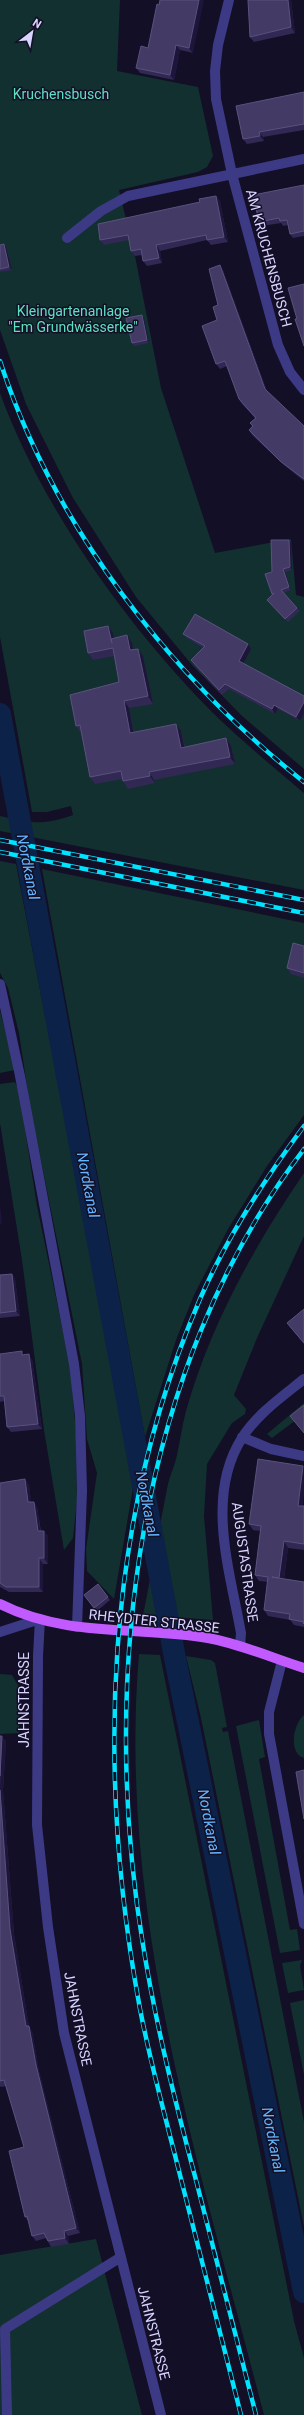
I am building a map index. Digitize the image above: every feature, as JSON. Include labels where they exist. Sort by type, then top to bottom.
[{"type":"main road","name":"RHEYDTER STRASSE","points":[[0,1604],[40,1619],[77,1627],[199,1637],[240,1646],[304,1668]]},
{"type":"street","name":"AM KRUCHENSBUSCH","points":[[229,0],[218,45],[215,72],[216,99],[232,174],[278,345],[290,372],[304,390]]},
{"type":"street","points":[[67,238],[101,211],[128,196],[304,159]]},
{"type":"street","points":[[0,984],[20,1076],[74,1364],[80,1416],[82,1491],[77,1627]]},
{"type":"street","name":"AUGUSTASTRASSE","points":[[240,1646],[241,1633],[222,1509],[225,1475],[242,1437],[274,1404],[304,1379]]},
{"type":"street","points":[[242,1437],[271,1449],[304,1456]]},
{"type":"street","points":[[0,1632],[40,1619]]},
{"type":"street","name":"JAHNSTRASSE","points":[[40,1619],[38,1656],[37,1825],[48,1928],[64,2033],[161,2415]]},
{"type":"street","points":[[282,1661],[269,1712],[269,1734],[304,1924]]},
{"type":"street","points":[[7,2415],[5,2329],[121,2257]]},
{"type":"green space","name":"Kleingartenanlage \"Em Grundwässerke\"","points":[[0,0],[120,0],[117,71],[198,87],[213,156],[207,167],[198,172],[119,190],[135,256],[161,388],[215,553],[291,539],[296,595],[304,597],[304,769],[242,716],[192,665],[136,597],[73,498],[26,404],[0,330]]},
{"type":"green space","points":[[0,393],[18,436],[39,479],[63,522],[90,564],[119,604],[149,642],[213,713],[246,744],[304,793],[304,890],[0,831],[0,816],[29,822],[45,822],[73,815],[71,806],[47,812],[32,812],[0,637]]},
{"type":"green space","points":[[0,861],[16,864],[134,1482],[114,1599],[87,1571],[86,1549],[97,1473],[87,1439],[82,1364],[30,1106],[19,1033],[8,988],[0,973]]},
{"type":"green space","points":[[42,869],[304,923],[304,1115],[267,1166],[228,1229],[194,1295],[176,1340],[145,1437]]},
{"type":"green space","points":[[0,1011],[15,1070],[0,1073]]},
{"type":"green space","points":[[15,1082],[19,1091],[37,1206],[70,1365],[76,1433],[77,1501],[73,1538],[64,1550],[44,1430],[22,1260],[0,1123],[0,1084]]},
{"type":"green space","points":[[304,1173],[304,1236],[257,1338],[234,1395],[246,1409],[245,1414],[232,1423],[207,1464],[204,1516],[213,1620],[143,1615],[168,1484],[176,1459],[183,1422],[196,1379],[235,1288],[268,1229]]},
{"type":"green space","points":[[304,1403],[304,1414],[272,1438],[267,1434]]},
{"type":"green space","points":[[139,1654],[160,1655],[294,2321],[304,2358],[304,2415],[264,2415],[214,2228],[169,2039],[152,1944],[140,1848],[135,1751]]},
{"type":"green space","points":[[186,1656],[211,1660],[215,1663],[227,1727],[222,1728],[223,1732],[228,1731],[304,2122],[304,2227],[201,1718]]},
{"type":"green space","points":[[0,1674],[12,1675],[19,1687],[19,1733],[0,1734]]},
{"type":"green space","points":[[304,1715],[304,1758],[299,1755],[296,1750],[294,1738],[297,1725]]},
{"type":"green space","points":[[259,1720],[265,1757],[259,1759],[290,1930],[297,1929],[300,1950],[280,1953],[236,1726]]},
{"type":"green space","points":[[302,1960],[300,1966],[304,1990],[288,1993],[282,1963]]},
{"type":"green space","points":[[304,2000],[304,2075],[290,2003]]},
{"type":"green space","points":[[96,2239],[142,2415],[0,2415],[0,2255]]},
{"type":"building","points":[[160,0],[199,0],[189,48],[176,45],[170,75],[136,68],[141,46],[148,48],[157,4],[159,5]]},
{"type":"building","points":[[248,0],[288,0],[291,27],[250,37]]},
{"type":"building","points":[[304,92],[304,124],[259,132],[260,136],[243,139],[236,106]]},
{"type":"building","points":[[304,185],[304,231],[290,234],[287,220],[280,221],[279,218],[259,222],[253,195]]},
{"type":"building","points":[[216,196],[224,237],[207,240],[206,235],[156,245],[159,258],[143,261],[141,249],[131,251],[128,235],[100,240],[98,224],[200,202],[199,199]]},
{"type":"building","points":[[4,244],[9,267],[0,269],[0,245]]},
{"type":"building","points":[[220,265],[265,389],[304,426],[304,479],[280,461],[249,430],[253,426],[250,423],[256,418],[239,399],[225,361],[216,364],[202,326],[217,320],[213,307],[218,305],[209,269]]},
{"type":"building","points":[[304,284],[304,346],[295,319],[297,319],[288,288]]},
{"type":"building","points":[[142,315],[147,340],[132,343],[126,318]]},
{"type":"building","points":[[271,540],[289,540],[290,567],[283,569],[289,587],[281,590],[297,608],[285,619],[267,600],[274,593],[272,594],[265,574],[272,572]]},
{"type":"building","points":[[195,614],[248,644],[239,661],[304,696],[304,702],[296,717],[274,705],[272,709],[225,684],[219,690],[191,660],[205,646],[183,634]]},
{"type":"building","points":[[108,626],[111,639],[127,635],[130,650],[138,649],[148,696],[124,701],[130,733],[176,724],[181,748],[226,738],[230,757],[149,772],[150,776],[123,781],[121,771],[90,777],[80,725],[76,726],[70,695],[119,682],[113,648],[88,653],[84,631]]},
{"type":"building","points":[[293,943],[304,946],[304,973],[287,968]]},
{"type":"building","points":[[12,1274],[16,1311],[0,1313],[0,1275]]},
{"type":"building","points":[[304,1309],[304,1343],[287,1323]]},
{"type":"building","points":[[22,1351],[22,1355],[29,1354],[38,1424],[7,1427],[4,1396],[0,1396],[0,1354]]},
{"type":"building","points":[[304,1405],[304,1433],[290,1416]]},
{"type":"building","points":[[258,1459],[303,1466],[298,1506],[304,1506],[304,1544],[284,1541],[279,1578],[272,1577],[304,1582],[304,1622],[289,1619],[290,1614],[264,1610],[268,1577],[255,1575],[261,1526],[249,1524]]},
{"type":"building","points":[[25,1479],[28,1502],[34,1502],[38,1531],[44,1531],[44,1558],[39,1558],[39,1587],[6,1587],[0,1583],[0,1483]]},
{"type":"building","points":[[98,1584],[108,1597],[94,1608],[84,1595]]},
{"type":"building","points":[[0,1736],[2,1736],[0,1776]]},
{"type":"building","points":[[304,1770],[304,1819],[296,1772]]},
{"type":"building","points":[[0,1790],[10,1929],[26,2026],[29,2026],[36,2065],[76,2228],[64,2231],[65,2238],[48,2241],[44,2233],[32,2236],[27,2216],[25,2217],[9,2151],[24,2147],[4,2080],[0,2081]]},
{"type":"waterway","name":"Nordkanal","points":[[0,714],[175,1658],[304,2292]]},
{"type":"railway","points":[[0,361],[23,422],[51,481],[84,538],[122,593],[163,645],[207,695],[255,740],[304,782]]},
{"type":"railway","points":[[0,840],[304,900]]},
{"type":"railway","points":[[0,852],[304,913]]},
{"type":"railway","points":[[241,2415],[159,2094],[140,2009],[126,1920],[117,1829],[114,1739],[118,1649],[127,1559],[144,1471],[168,1384],[200,1299],[222,1253],[261,1188],[304,1126]]},
{"type":"railway","points":[[256,2415],[174,2095],[148,1975],[130,1843],[126,1739],[130,1634],[144,1529],[168,1427],[202,1328],[247,1235],[304,1149]]},
{"type":"park label","name":"Kruchensbusch","points":[[61,94]]}]
